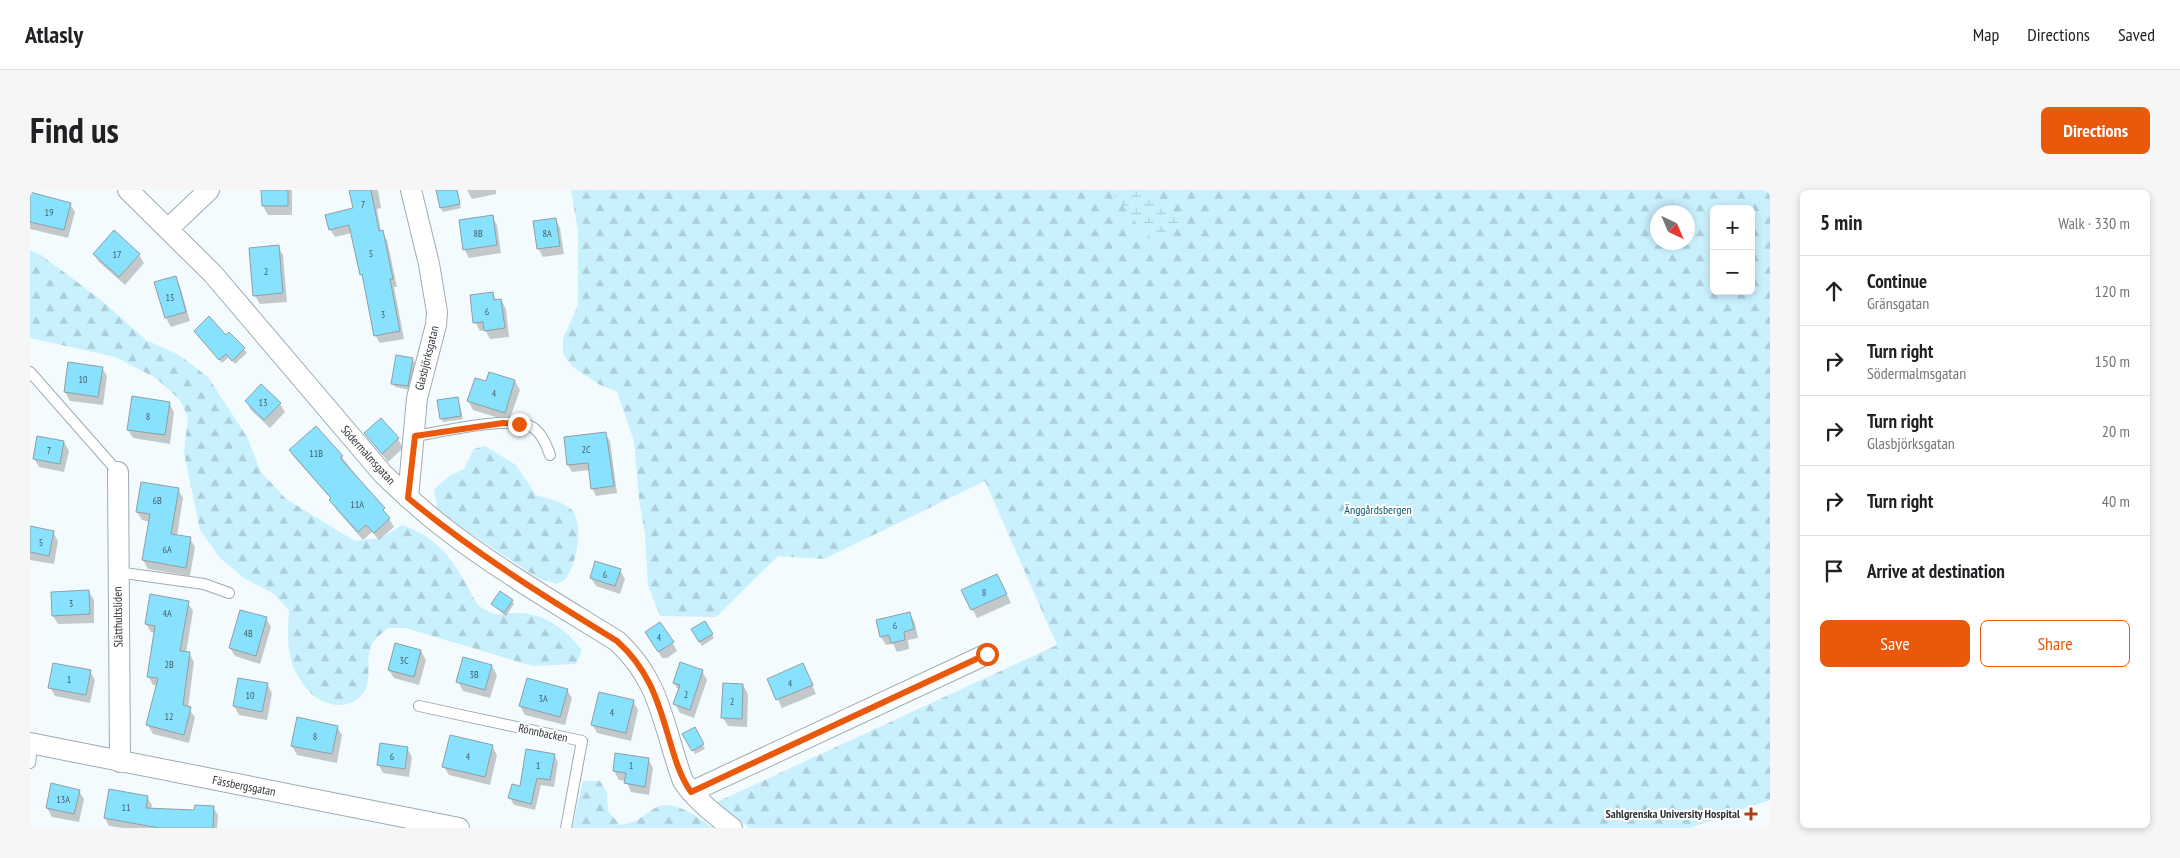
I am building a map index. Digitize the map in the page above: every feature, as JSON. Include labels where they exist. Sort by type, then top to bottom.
[{"type":"street","name":"Södermalmsgatan","points":[[128,190],[169,228],[242,306],[383,474],[408,498],[488,560],[617,641],[630,653],[652,685],[683,781],[691,792],[732,828]]},
{"type":"street","points":[[169,228],[209,190]]},
{"type":"street","name":"Glasbjörksgatan","points":[[408,498],[417,398],[436,326],[437,312],[433,282],[411,190]]},
{"type":"street","name":"Slätthultsliden","points":[[118,472],[117,572],[120,762]]},
{"type":"street","points":[[691,792],[987,654]]},
{"type":"street","name":"Fässbergsgatan","points":[[31,750],[120,762],[459,828]]},
{"type":"lane","points":[[30,372],[118,472]]},
{"type":"lane","points":[[415,436],[503,423],[519,424],[531,426],[545,441],[550,454]]},
{"type":"lane","points":[[117,572],[204,584],[229,592]]},
{"type":"lane","name":"Rönnbacken","points":[[419,706],[582,742],[566,828]]},
{"type":"green space","name":"Änggårdsbergen","points":[[571,190],[1770,190],[1770,800],[1690,828],[749,828],[717,802],[1057,645],[985,481],[824,559],[778,556],[716,617],[660,616],[648,585],[645,534],[639,499],[634,441],[617,392],[598,384],[572,366],[563,354],[563,339],[578,305],[578,232]]},
{"type":"green space","points":[[1110,190],[1150,190],[1183,224],[1149,239]]},
{"type":"green space","points":[[30,250],[41,255],[101,300],[146,340],[179,355],[208,377],[247,437],[261,472],[286,499],[355,541],[381,538],[402,525],[413,529],[432,540],[453,563],[479,606],[496,614],[518,613],[537,616],[562,629],[582,650],[576,664],[532,666],[406,628],[388,628],[372,644],[369,655],[367,685],[359,697],[345,705],[336,705],[320,700],[313,695],[300,679],[289,652],[289,610],[274,594],[244,578],[220,558],[200,530],[184,453],[188,417],[180,400],[156,378],[115,357],[30,338]]},
{"type":"green space","points":[[485,446],[516,465],[536,495],[569,507],[576,516],[578,544],[576,554],[570,572],[563,581],[556,584],[538,578],[438,512],[434,490],[450,475],[464,469],[474,449]]},
{"type":"green space","points":[[583,781],[600,781],[607,793],[608,811],[620,825],[636,820],[655,808],[670,806],[686,810],[713,828],[572,828]]},
{"type":"building","points":[[261,190],[288,190],[288,206],[262,206]]},
{"type":"building","points":[[349,190],[371,190],[379,231],[383,230],[393,279],[390,279],[400,331],[374,336],[362,274],[360,275],[349,225],[329,230],[325,215],[353,208]]},
{"type":"building","points":[[436,190],[457,190],[460,204],[440,208]]},
{"type":"building","points":[[30,192],[71,203],[64,230],[30,222]]},
{"type":"building","points":[[493,215],[497,245],[463,250],[459,220]]},
{"type":"building","points":[[556,218],[560,246],[537,249],[533,221]]},
{"type":"building","points":[[114,230],[140,254],[119,277],[93,254]]},
{"type":"building","points":[[279,245],[283,293],[253,296],[249,248]]},
{"type":"building","points":[[176,276],[186,312],[165,318],[154,282]]},
{"type":"building","points":[[493,292],[494,300],[501,299],[505,328],[484,331],[483,322],[473,323],[470,295]]},
{"type":"building","points":[[209,316],[226,335],[229,332],[245,348],[232,361],[226,354],[219,360],[194,331]]},
{"type":"building","points":[[396,355],[413,358],[408,386],[391,384]]},
{"type":"building","points":[[68,362],[103,367],[98,397],[64,392]]},
{"type":"building","points":[[489,372],[515,380],[505,413],[467,401],[475,378],[486,381]]},
{"type":"building","points":[[261,384],[281,403],[264,420],[245,401]]},
{"type":"building","points":[[132,396],[170,402],[165,435],[127,430]]},
{"type":"building","points":[[458,397],[461,416],[440,419],[437,400]]},
{"type":"building","points":[[381,418],[399,438],[382,454],[364,433]]},
{"type":"building","points":[[316,426],[343,456],[340,458],[385,508],[383,510],[390,518],[374,533],[366,525],[358,532],[329,500],[331,498],[289,450]]},
{"type":"building","points":[[606,432],[614,486],[591,489],[588,463],[567,465],[564,437]]},
{"type":"building","points":[[37,436],[64,441],[60,464],[33,459]]},
{"type":"building","points":[[141,482],[179,488],[171,534],[191,537],[186,568],[142,560],[150,514],[136,512]]},
{"type":"building","points":[[30,526],[54,531],[49,556],[30,552]]},
{"type":"building","points":[[595,561],[621,569],[615,586],[590,578]]},
{"type":"building","points":[[997,574],[1007,594],[971,610],[961,590]]},
{"type":"building","points":[[89,590],[90,614],[52,616],[51,592]]},
{"type":"building","points":[[500,591],[513,600],[504,613],[491,604]]},
{"type":"building","points":[[150,594],[189,601],[180,651],[190,652],[183,705],[191,707],[184,735],[146,725],[158,678],[147,677],[155,626],[145,624]]},
{"type":"building","points":[[240,610],[267,617],[256,656],[229,648]]},
{"type":"building","points":[[910,612],[914,629],[904,632],[905,640],[891,643],[889,635],[880,637],[876,620]]},
{"type":"building","points":[[705,621],[713,634],[699,642],[691,629]]},
{"type":"building","points":[[660,622],[674,642],[658,652],[645,632]]},
{"type":"building","points":[[395,643],[421,650],[414,677],[388,670]]},
{"type":"building","points":[[463,657],[492,665],[485,690],[456,682]]},
{"type":"building","points":[[680,662],[703,670],[690,710],[673,704],[680,685],[673,683]]},
{"type":"building","points":[[53,663],[91,670],[86,695],[48,688]]},
{"type":"building","points":[[803,663],[813,685],[776,700],[767,679]]},
{"type":"building","points":[[238,678],[268,683],[262,712],[233,706]]},
{"type":"building","points":[[527,678],[568,689],[560,717],[519,706]]},
{"type":"building","points":[[723,683],[743,684],[742,719],[721,718]]},
{"type":"building","points":[[599,692],[634,700],[626,733],[591,725]]},
{"type":"building","points":[[297,717],[338,726],[332,754],[291,746]]},
{"type":"building","points":[[695,727],[704,744],[692,751],[682,734]]},
{"type":"building","points":[[450,735],[493,745],[485,777],[442,767]]},
{"type":"building","points":[[380,743],[408,747],[405,769],[377,765]]},
{"type":"building","points":[[526,749],[555,754],[550,780],[537,778],[531,804],[508,798],[512,784],[520,786]]},
{"type":"building","points":[[615,753],[649,758],[645,787],[624,783],[626,773],[613,771]]},
{"type":"building","points":[[51,783],[80,790],[74,814],[46,808]]},
{"type":"building","points":[[109,789],[148,796],[146,808],[194,810],[195,805],[214,806],[213,828],[159,828],[104,818]]},
{"type":"place","name":"Sahlgrenska University Hospital","points":[[1751,814]]},
{"type":"route","points":[[519,424],[503,423],[415,436],[408,498],[488,560],[617,641],[630,653],[652,685],[665,722],[676,763],[683,781],[691,792],[987,654]]}]
